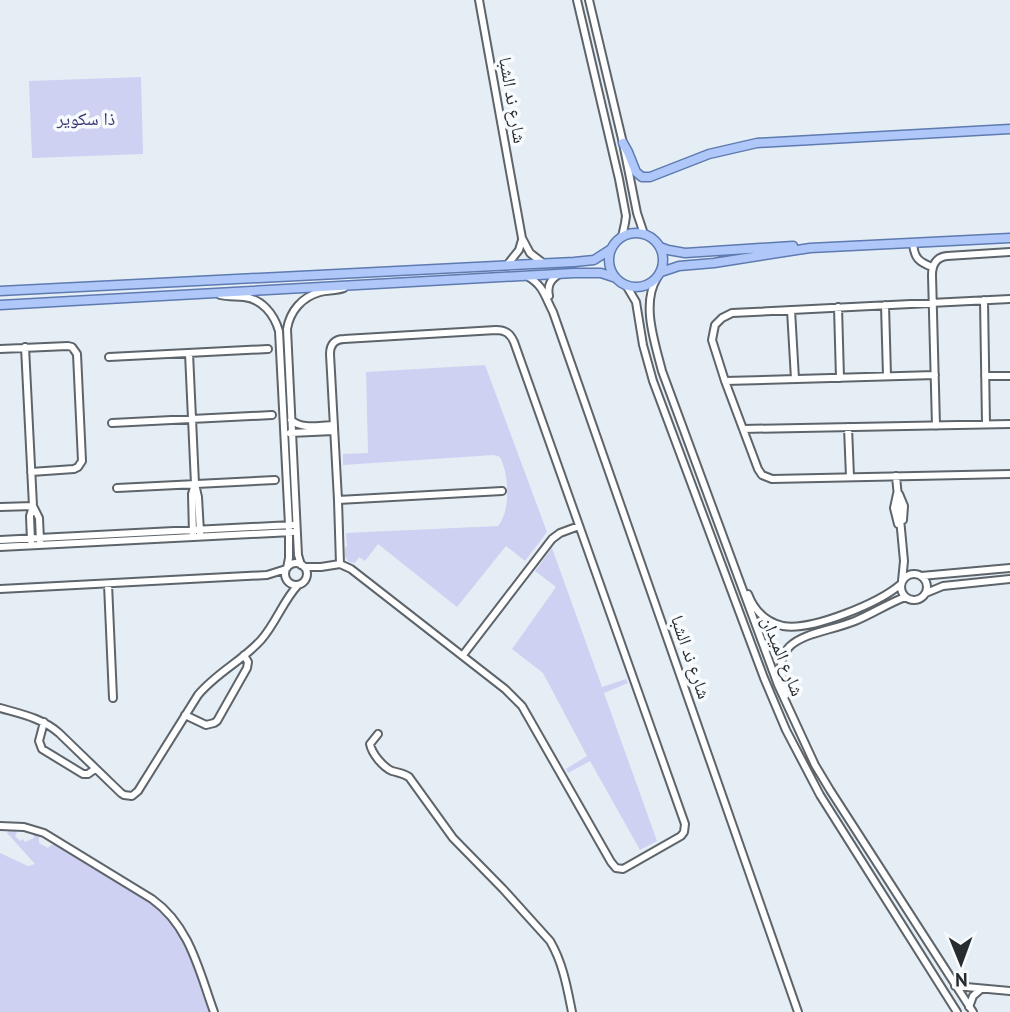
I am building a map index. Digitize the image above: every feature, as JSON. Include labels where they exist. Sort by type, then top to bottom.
[{"type":"main road","points":[[623,143],[636,172],[646,178],[717,152],[757,143],[1010,129]]},
{"type":"main road","points":[[0,291],[589,261],[611,249],[622,237],[633,233],[651,237],[660,247],[664,259],[659,275]]},
{"type":"main road","points":[[0,305],[559,274],[601,273],[634,287],[650,283],[679,265],[714,263],[810,248],[1010,238]]},
{"type":"main road","points":[[660,247],[677,253],[786,246],[810,248]]},
{"type":"main road","points":[[611,249],[609,264],[616,278]]},
{"type":"street","name":"شارع ند الشبا","points":[[479,0],[522,238]]},
{"type":"street","points":[[577,0],[619,178],[625,216],[622,237]]},
{"type":"street","points":[[589,0],[644,234]]},
{"type":"street","points":[[522,238],[530,253],[543,263]]},
{"type":"street","points":[[507,265],[519,250],[522,238]]},
{"type":"street","points":[[913,243],[916,258],[932,267]]},
{"type":"street","points":[[936,426],[932,267],[943,256],[1010,253]]},
{"type":"street","name":"شارع ند الشبا","points":[[553,312],[548,290],[551,281],[559,274]]},
{"type":"street","name":"شارع الميدان","points":[[659,275],[651,289],[649,302],[658,357],[738,582],[790,714],[830,790],[971,1010]]},
{"type":"street","name":"شارع ند الشبا","points":[[527,276],[542,288],[553,312],[798,1012]]},
{"type":"street","name":"شارع الميدان","points":[[626,285],[636,302],[643,345],[653,381],[778,713],[820,794],[957,1012]]},
{"type":"street","points":[[286,600],[285,574],[293,528],[292,433],[287,346],[289,318],[298,305],[310,296],[349,286]]},
{"type":"street","points":[[212,293],[244,297],[262,305],[270,313],[279,331],[293,528],[298,555],[307,573],[306,579]]},
{"type":"street","points":[[1010,299],[732,313],[719,321],[713,330],[712,340],[759,472],[765,477],[1010,474]]},
{"type":"street","points":[[984,300],[986,424]]},
{"type":"street","points":[[885,305],[887,376]]},
{"type":"street","points":[[838,307],[840,378]]},
{"type":"street","points":[[791,310],[794,379]]},
{"type":"street","points":[[0,590],[267,575],[293,564],[321,567],[340,564],[351,569],[510,692],[518,701],[613,866],[620,869],[627,867],[681,835],[685,828],[684,820],[514,342],[505,331],[344,339],[335,341],[332,345],[330,354],[340,564]]},
{"type":"street","points":[[0,349],[68,346],[75,350],[78,358],[82,461],[74,469],[31,472]]},
{"type":"street","points":[[25,347],[33,506],[30,516],[31,542]]},
{"type":"street","points":[[109,357],[268,348]]},
{"type":"street","points":[[188,353],[195,484],[198,492],[196,534]]},
{"type":"street","points":[[725,381],[935,375]]},
{"type":"street","points":[[985,376],[1010,376]]},
{"type":"street","points":[[283,399],[286,403],[288,431],[292,433],[334,428]]},
{"type":"street","points":[[112,423],[272,415]]},
{"type":"street","points":[[291,420],[303,426],[334,428]]},
{"type":"street","points":[[743,429],[1010,424]]},
{"type":"street","points":[[848,427],[850,477]]},
{"type":"street","points":[[896,476],[904,561],[901,590],[905,597],[916,600],[943,586],[1010,579]]},
{"type":"street","points":[[117,488],[275,480]]},
{"type":"street","points":[[338,500],[502,491]]},
{"type":"street","points":[[0,507],[33,506]]},
{"type":"street","points":[[33,506],[38,515],[40,541]]},
{"type":"street","points":[[463,654],[549,543],[560,533],[579,526]]},
{"type":"street","points":[[0,547],[40,541],[293,528]]},
{"type":"street","points":[[0,540],[31,542]]},
{"type":"street","points":[[904,561],[927,583],[926,593]]},
{"type":"street","points":[[0,708],[44,722],[59,733],[124,796],[132,796],[202,690],[265,635],[298,585],[321,567]]},
{"type":"street","points":[[738,582],[762,615],[776,624],[792,627],[850,611],[891,592],[906,576],[1010,568]]},
{"type":"street","points":[[267,575],[298,585]]},
{"type":"street","points":[[108,584],[113,698]]},
{"type":"street","points":[[790,714],[780,673],[782,659],[789,647],[805,635],[855,620],[905,597]]},
{"type":"street","points":[[185,715],[206,725],[217,721],[247,668],[248,662],[244,655]]},
{"type":"street","points":[[44,722],[39,741],[42,749],[83,774],[96,769]]},
{"type":"street","points":[[378,734],[370,742],[372,751],[388,769],[409,777],[453,838],[550,941],[564,972],[572,1012]]},
{"type":"street","points":[[0,826],[24,827],[44,833],[166,909],[186,936],[214,1012]]},
{"type":"street","points":[[955,986],[1010,991]]},
{"type":"street","points":[[971,1010],[973,996],[983,988]]},
{"type":"green space","name":"ذا سكوير","points":[[141,77],[143,154],[32,158],[29,81]]},
{"type":"green space","points":[[485,365],[547,532],[525,561],[506,546],[457,607],[378,544],[365,561],[359,557],[355,563],[349,562],[345,557],[346,533],[498,526],[507,502],[505,473],[500,457],[494,455],[343,465],[343,454],[368,453],[366,372]]},
{"type":"green space","points":[[552,548],[602,687],[626,679],[628,683],[604,693],[657,841],[640,850],[590,761],[568,773],[566,769],[587,756],[543,673],[512,649],[556,587],[535,571]]},
{"type":"green space","points":[[9,829],[15,830],[15,836],[25,842],[34,838],[33,833],[39,835],[39,843],[48,848],[55,844],[162,910],[186,946],[211,1012],[0,1012],[0,853],[28,866],[35,864],[7,833]]}]
